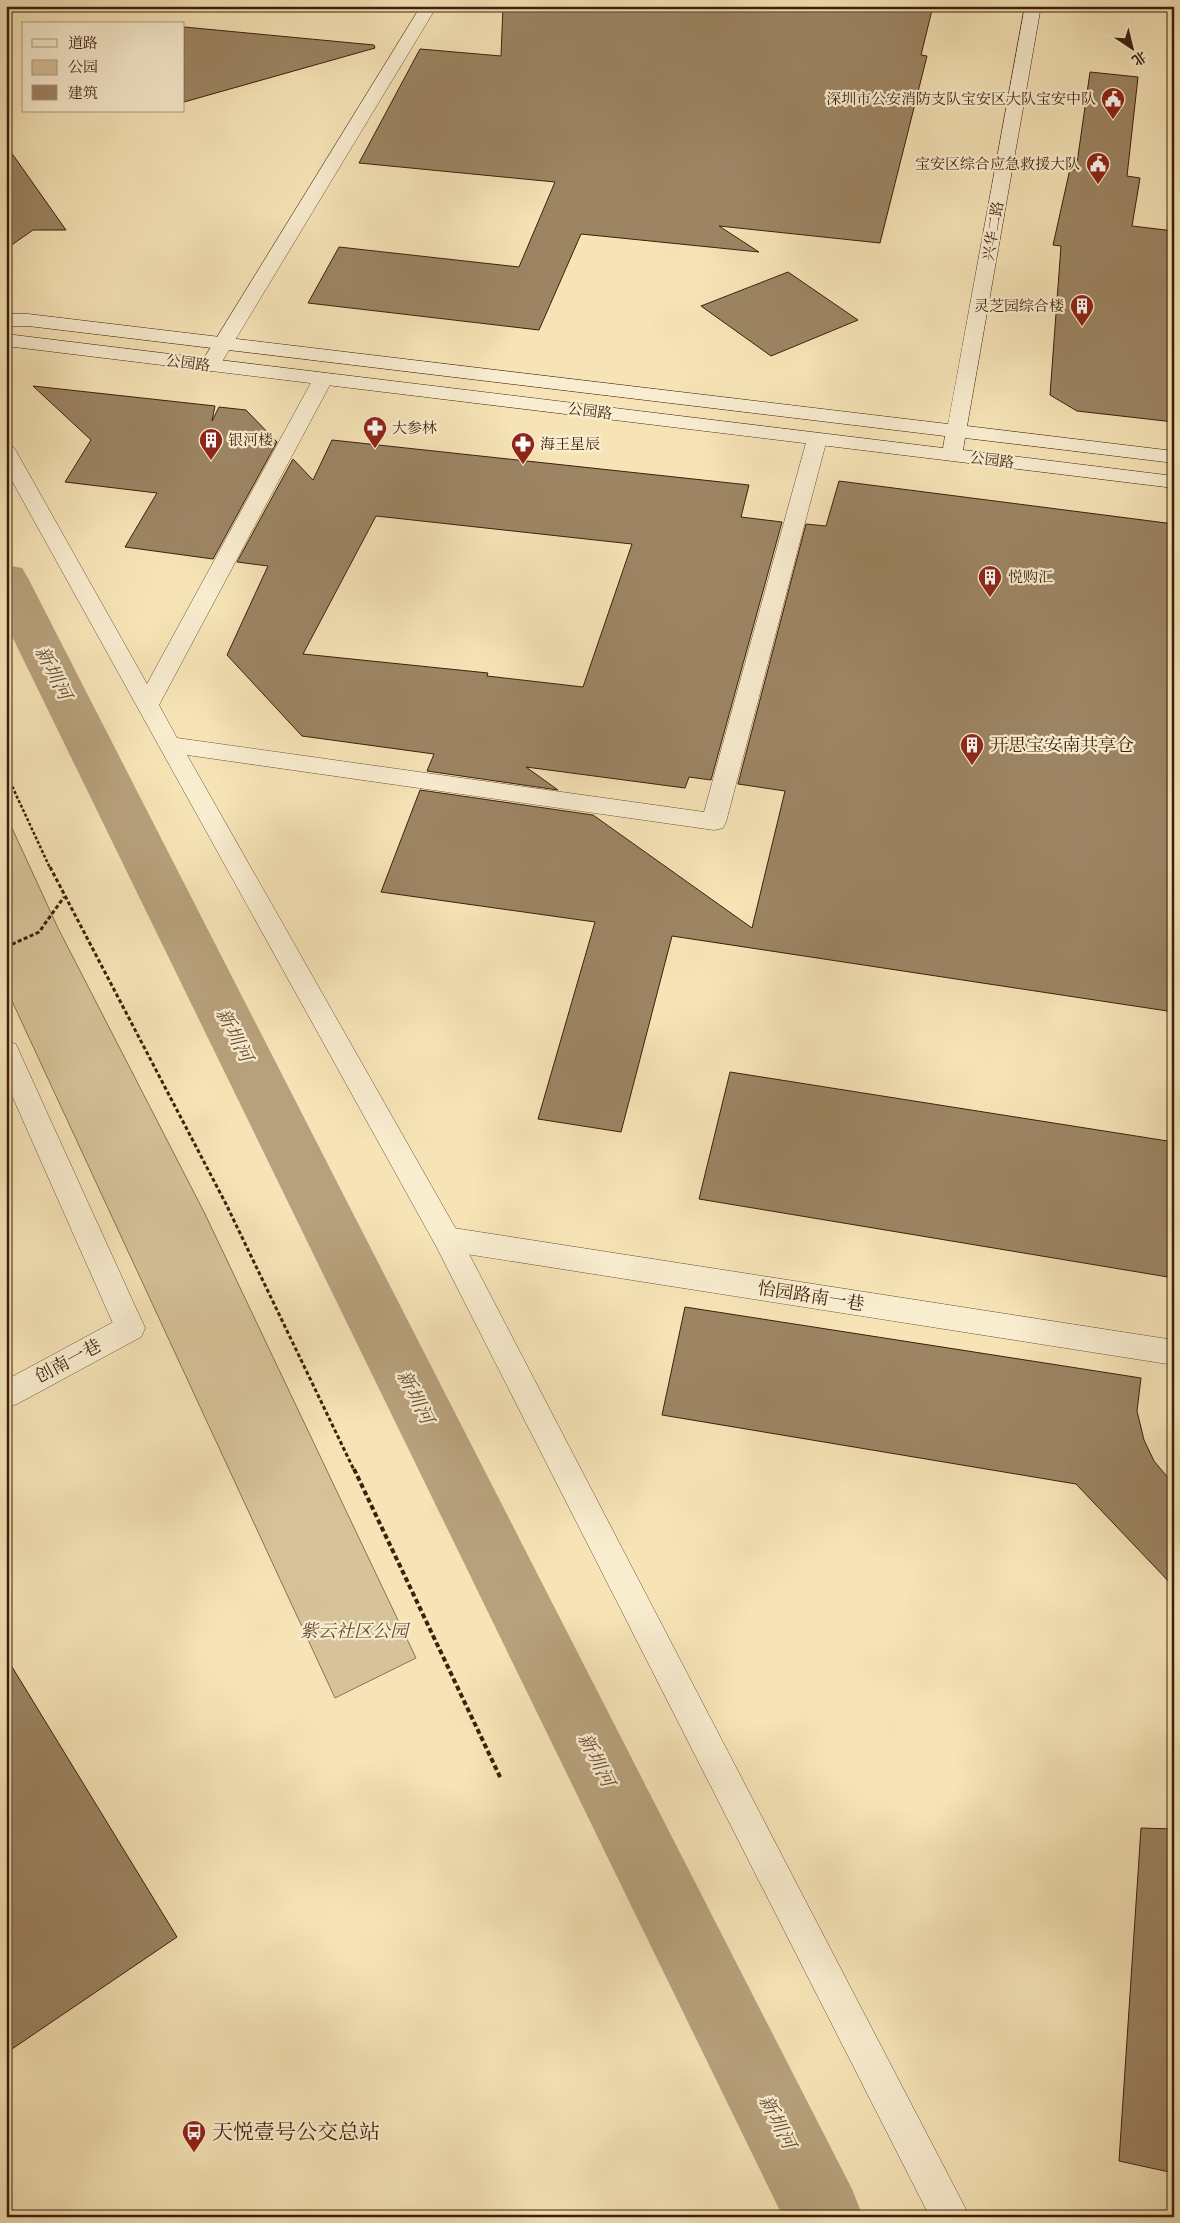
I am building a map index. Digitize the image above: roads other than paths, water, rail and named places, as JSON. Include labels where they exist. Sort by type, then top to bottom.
[{"type":"main road","points":[[210,365],[429,6]]},
{"type":"main road","name":"兴华二路","points":[[952,455],[1033,6]]},
{"type":"main road","name":"公园路","points":[[6,320],[224,344],[1174,457]]},
{"type":"main road","name":"公园路","points":[[6,340],[1174,482]]},
{"type":"main road","points":[[147,705],[323,379]]},
{"type":"main road","points":[[169,745],[714,822],[817,439]]},
{"type":"main road","points":[[6,451],[169,745],[448,1239],[950,2217]]},
{"type":"main road","name":"创南一巷","points":[[6,1051],[130,1328],[6,1395]]},
{"type":"main road","name":"怡园路南一巷","points":[[448,1239],[1174,1353]]},
{"type":"waterway","name":"新圳河","points":[[6,578],[824,2217]]},
{"type":"place","name":"深圳市公安消防支队宝安区大队宝安中队","points":[[1113,120]]},
{"type":"place","name":"宝安区综合应急救援大队","points":[[1098,185]]},
{"type":"place","name":"灵芝园综合楼","points":[[1082,327]]},
{"type":"place","name":"大参林","points":[[375,449]]},
{"type":"place","name":"银河楼","points":[[211,461]]},
{"type":"place","name":"海王星辰","points":[[523,465]]},
{"type":"place","name":"悦购汇","points":[[990,598]]},
{"type":"place","name":"开思宝安南共享仓","points":[[972,766]]},
{"type":"place","name":"天悦壹号公交总站","points":[[194,2153]]},
{"type":"park label","name":"紫云社区公园","points":[[354,1631]]}]
